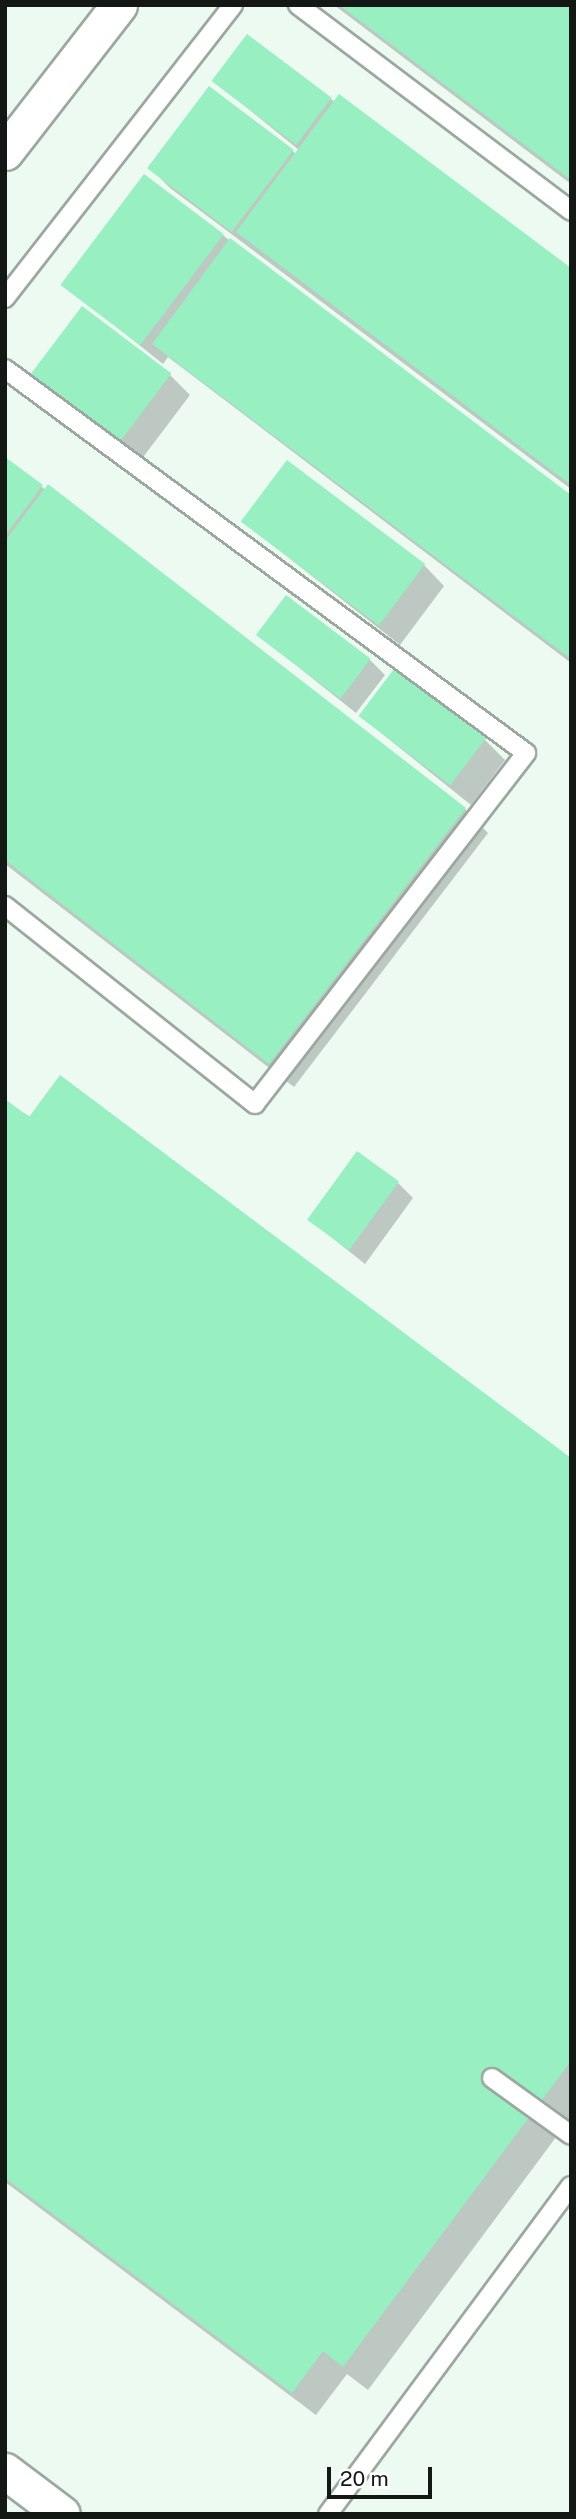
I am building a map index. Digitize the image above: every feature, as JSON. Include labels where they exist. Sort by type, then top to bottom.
[{"type":"street","points":[[5,152],[119,5]]},
{"type":"street","points":[[5,2471],[62,2514]]},
{"type":"lane","points":[[5,298],[233,5]]},
{"type":"lane","points":[[298,5],[571,211]]},
{"type":"lane","points":[[5,369],[526,753],[255,1104],[5,906]]},
{"type":"lane","points":[[492,2078],[571,2134]]},
{"type":"lane","points":[[328,2514],[571,2186]]},
{"type":"building","points":[[339,5],[571,5],[571,180]]},
{"type":"building","points":[[247,34],[332,98],[296,145],[211,81]]},
{"type":"building","points":[[209,86],[294,150],[232,232],[147,168]]},
{"type":"building","points":[[339,94],[571,268],[571,485],[236,232]]},
{"type":"building","points":[[144,174],[224,234],[140,345],[60,285]]},
{"type":"building","points":[[230,238],[571,495],[571,659],[152,344]]},
{"type":"building","points":[[82,306],[171,373],[120,442],[30,375]]},
{"type":"building","points":[[5,457],[43,485],[5,536]]},
{"type":"building","points":[[287,460],[425,564],[379,626],[241,521]]},
{"type":"building","points":[[48,484],[466,808],[269,1064],[5,860],[5,541]]},
{"type":"building","points":[[286,595],[371,659],[341,699],[256,635]]},
{"type":"building","points":[[394,669],[486,738],[450,785],[358,716]]},
{"type":"building","points":[[60,1075],[571,1458],[571,2061],[343,2367],[323,2351],[292,2393],[5,2178],[5,1099],[29,1117]]},
{"type":"building","points":[[357,1151],[399,1182],[349,1250],[307,1220]]}]
